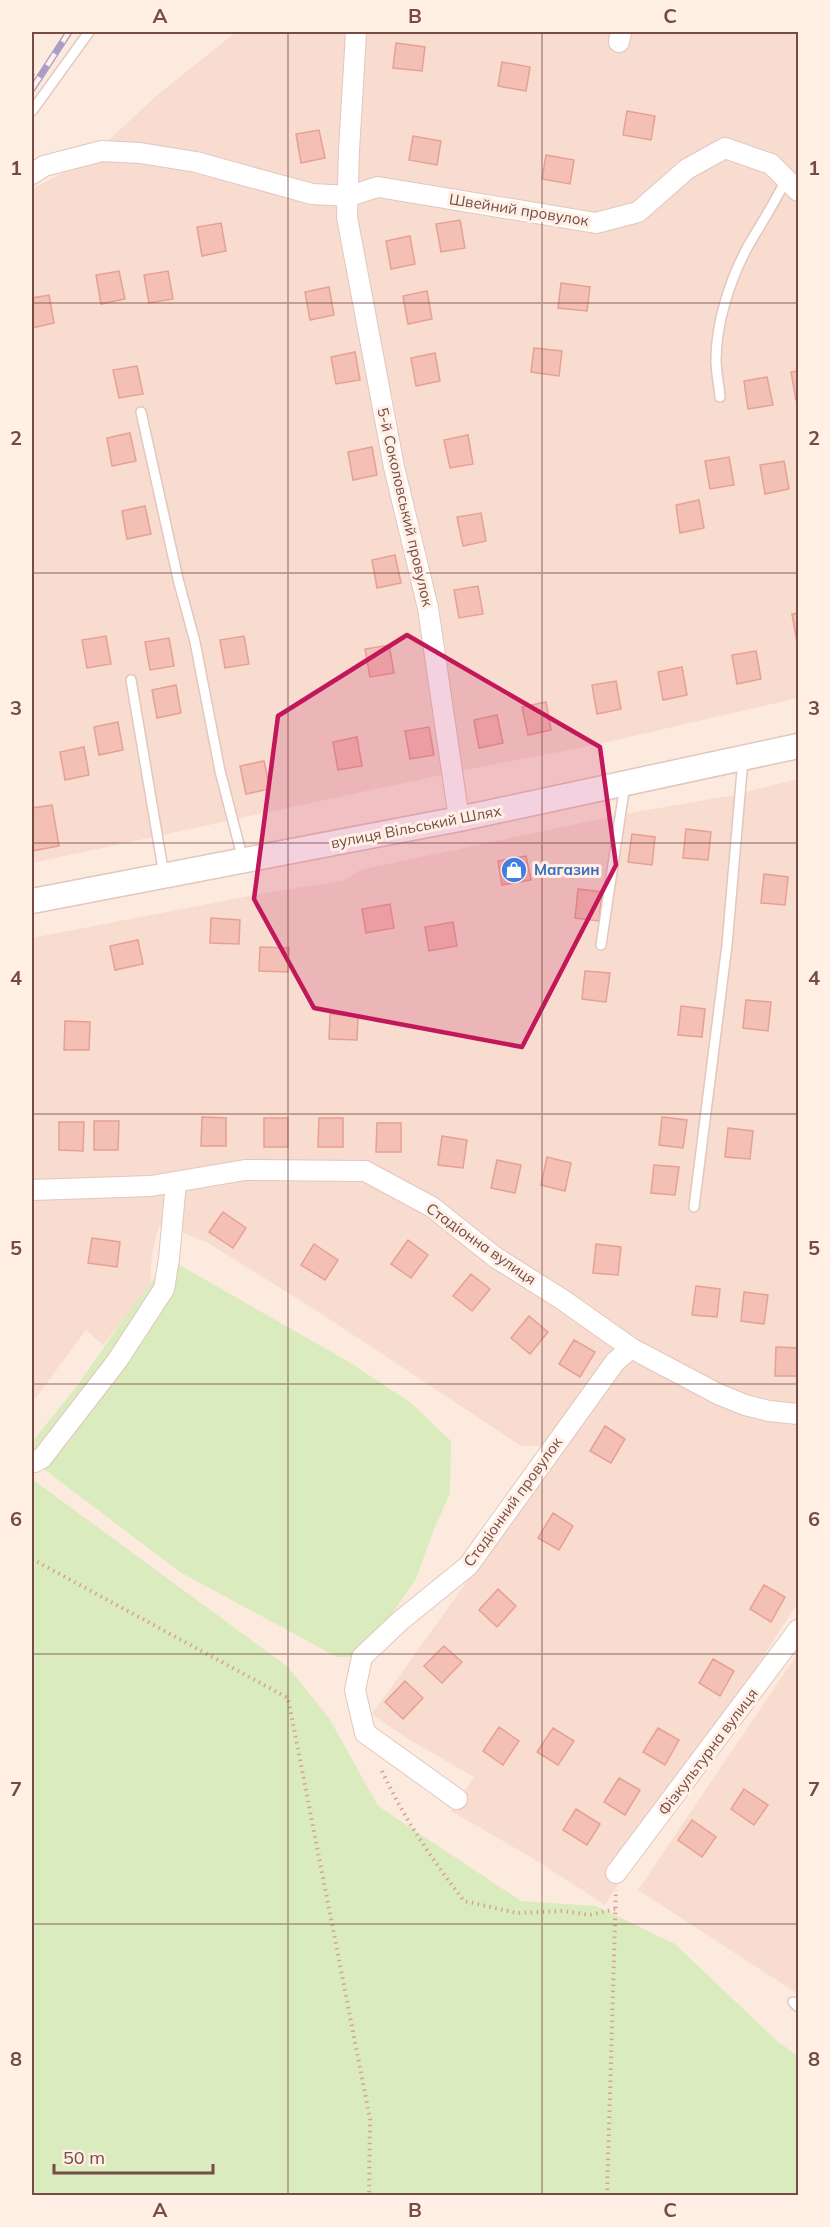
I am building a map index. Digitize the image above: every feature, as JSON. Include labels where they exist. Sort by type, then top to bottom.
[{"type":"street","name":"5-й Соколовський провулок","points":[[356,32],[348,151],[347,218],[392,456],[428,608],[459,819]]},
{"type":"street","name":"Швейний провулок","points":[[349,196],[378,187],[596,223],[638,212],[687,169],[725,148],[771,164],[792,185]]},
{"type":"street","points":[[32,174],[44,166],[102,151],[140,153],[196,162],[312,194],[349,196]]},
{"type":"street","name":"вулиця Вільський Шлях","points":[[32,901],[459,819],[798,746]]},
{"type":"street","name":"Стадіонна вулиця","points":[[32,1190],[151,1186],[245,1170],[364,1171],[432,1207],[495,1257],[631,1348],[718,1394],[769,1411],[798,1414]]},
{"type":"street","points":[[35,1462],[42,1458],[117,1361],[164,1289],[176,1182]]},
{"type":"street","name":"Стадіонний провулок","points":[[364,1733],[355,1690],[362,1657],[400,1621],[468,1566],[615,1362],[631,1348]]},
{"type":"street","name":"Фізкультурна вулиця","points":[[616,1873],[795,1641]]},
{"type":"street","points":[[364,1733],[457,1799]]},
{"type":"lane","points":[[32,111],[89,32]]},
{"type":"lane","points":[[720,397],[716,359],[720,325],[730,290],[747,249],[773,207],[792,185]]},
{"type":"lane","points":[[141,412],[178,579],[195,642],[220,771],[243,860]]},
{"type":"lane","points":[[131,680],[164,875]]},
{"type":"lane","points":[[694,1207],[727,945],[743,758]]},
{"type":"lane","points":[[601,945],[625,783]]},
{"type":"path","points":[[32,1559],[288,1698],[370,2119],[369,2196]]},
{"type":"path","points":[[364,1733],[398,1805],[426,1851],[464,1901],[516,1913],[563,1911],[590,1915],[615,1909]]},
{"type":"path","points":[[607,2196],[616,1873]]},
{"type":"highlighted area","points":[[407,635],[600,747],[616,865],[522,1047],[314,1008],[254,899],[278,716]]},
{"type":"shaded area","points":[[236,32],[798,32],[798,698],[595,745],[464,770],[32,863],[32,189],[108,149],[108,141],[156,96]]},
{"type":"shaded area","points":[[798,779],[798,1602],[605,1905],[534,1859],[451,1811],[474,1777],[408,1739],[372,1714],[498,1538],[548,1446],[521,1446],[317,1311],[208,1243],[159,1226],[152,1253],[150,1285],[103,1345],[86,1330],[32,1403],[32,938],[254,895],[346,880],[360,870],[624,814],[729,796]]},
{"type":"shaded area","points":[[798,1653],[798,1994],[638,1890]]},
{"type":"green space","points":[[169,1259],[349,1362],[411,1403],[451,1441],[450,1493],[416,1579],[362,1657],[337,1657],[180,1572],[32,1460],[32,1442],[77,1386]]},
{"type":"green space","points":[[32,1479],[288,1667],[329,1718],[378,1806],[521,1901],[596,1906],[675,1944],[778,2042],[798,2056],[798,2195],[32,2195]]},
{"type":"building","points":[[396,43],[425,47],[422,71],[393,68]]},
{"type":"building","points":[[502,62],[530,67],[526,91],[498,86]]},
{"type":"building","points":[[627,111],[655,116],[651,140],[623,135]]},
{"type":"building","points":[[319,130],[325,158],[301,163],[296,134]]},
{"type":"building","points":[[413,136],[441,141],[437,165],[409,160]]},
{"type":"building","points":[[546,155],[574,160],[570,184],[542,179]]},
{"type":"building","points":[[460,220],[465,248],[441,252],[436,224]]},
{"type":"building","points":[[221,223],[226,251],[202,256],[197,227]]},
{"type":"building","points":[[410,236],[415,264],[391,269],[386,241]]},
{"type":"building","points":[[119,271],[125,299],[101,304],[96,275]]},
{"type":"building","points":[[168,271],[173,299],[149,303],[144,275]]},
{"type":"building","points":[[561,283],[590,287],[587,311],[558,308]]},
{"type":"building","points":[[329,287],[334,315],[310,320],[305,292]]},
{"type":"building","points":[[427,291],[432,319],[408,324],[403,296]]},
{"type":"building","points":[[49,295],[54,323],[32,328],[32,298]]},
{"type":"building","points":[[534,348],[562,351],[559,376],[531,372]]},
{"type":"building","points":[[355,352],[360,380],[336,384],[331,357]]},
{"type":"building","points":[[435,353],[440,381],[416,386],[411,358]]},
{"type":"building","points":[[137,366],[143,394],[119,398],[113,370]]},
{"type":"building","points":[[798,371],[798,400],[796,400],[791,372]]},
{"type":"building","points":[[767,377],[773,405],[748,409],[744,381]]},
{"type":"building","points":[[130,433],[136,461],[112,466],[107,438]]},
{"type":"building","points":[[468,435],[473,464],[450,468],[444,440]]},
{"type":"building","points":[[372,447],[377,475],[353,480],[348,452]]},
{"type":"building","points":[[729,457],[734,485],[710,489],[705,461]]},
{"type":"building","points":[[784,461],[789,489],[765,494],[760,465]]},
{"type":"building","points":[[699,500],[704,528],[680,533],[676,505]]},
{"type":"building","points":[[145,506],[151,534],[127,539],[122,511]]},
{"type":"building","points":[[481,513],[486,541],[463,546],[457,517]]},
{"type":"building","points":[[395,555],[401,583],[377,588],[372,560]]},
{"type":"building","points":[[478,586],[483,614],[459,618],[454,590]]},
{"type":"building","points":[[798,613],[798,642],[797,642],[792,614]]},
{"type":"building","points":[[106,636],[111,664],[87,668],[82,640]]},
{"type":"building","points":[[244,636],[249,664],[225,668],[220,640]]},
{"type":"building","points":[[169,638],[174,666],[150,670],[145,642]]},
{"type":"building","points":[[389,645],[394,673],[370,677],[365,649]]},
{"type":"building","points":[[756,651],[761,679],[737,684],[732,655]]},
{"type":"building","points":[[682,667],[687,695],[663,700],[658,672]]},
{"type":"building","points":[[616,681],[621,709],[597,714],[592,685]]},
{"type":"building","points":[[176,685],[181,713],[157,718],[152,690]]},
{"type":"building","points":[[546,702],[551,730],[528,735],[522,707]]},
{"type":"building","points":[[497,715],[503,743],[479,748],[474,720]]},
{"type":"building","points":[[118,722],[123,750],[99,755],[94,727]]},
{"type":"building","points":[[429,727],[434,755],[410,759],[405,731]]},
{"type":"building","points":[[357,737],[362,766],[338,770],[333,742]]},
{"type":"building","points":[[84,747],[89,775],[65,780],[60,752]]},
{"type":"building","points":[[264,761],[270,789],[246,794],[240,766]]},
{"type":"building","points":[[52,805],[59,846],[32,851],[32,808]]},
{"type":"building","points":[[686,829],[711,832],[708,860],[683,858]]},
{"type":"building","points":[[632,834],[655,837],[652,865],[628,862]]},
{"type":"building","points":[[526,856],[531,880],[502,885],[498,861]]},
{"type":"building","points":[[764,874],[788,877],[785,905],[761,903]]},
{"type":"building","points":[[578,889],[602,892],[599,921],[575,918]]},
{"type":"building","points":[[390,904],[394,928],[366,933],[362,909]]},
{"type":"building","points":[[211,918],[240,920],[239,944],[210,943]]},
{"type":"building","points":[[453,922],[457,946],[429,951],[425,927]]},
{"type":"building","points":[[138,940],[143,964],[115,970],[110,946]]},
{"type":"building","points":[[260,947],[289,948],[288,972],[259,971]]},
{"type":"building","points":[[585,971],[610,973],[606,1002],[582,999]]},
{"type":"building","points":[[746,1000],[771,1002],[768,1031],[743,1028]]},
{"type":"building","points":[[681,1006],[705,1009],[702,1037],[678,1035]]},
{"type":"building","points":[[330,1014],[358,1016],[357,1040],[329,1039]]},
{"type":"building","points":[[65,1021],[90,1022],[89,1050],[64,1050]]},
{"type":"building","points":[[202,1117],[226,1118],[226,1146],[201,1146]]},
{"type":"building","points":[[662,1117],[687,1120],[683,1148],[659,1145]]},
{"type":"building","points":[[264,1118],[288,1118],[288,1147],[264,1147]]},
{"type":"building","points":[[319,1118],[343,1118],[343,1147],[318,1147]]},
{"type":"building","points":[[94,1121],[119,1121],[118,1150],[94,1150]]},
{"type":"building","points":[[59,1122],[84,1122],[83,1151],[59,1150]]},
{"type":"building","points":[[377,1123],[401,1123],[401,1152],[376,1152]]},
{"type":"building","points":[[728,1128],[753,1131],[750,1159],[725,1157]]},
{"type":"building","points":[[442,1136],[467,1140],[463,1168],[438,1165]]},
{"type":"building","points":[[547,1157],[571,1163],[565,1191],[541,1185]]},
{"type":"building","points":[[497,1160],[521,1165],[515,1193],[491,1188]]},
{"type":"building","points":[[654,1165],[679,1167],[675,1195],[651,1193]]},
{"type":"building","points":[[223,1212],[246,1228],[233,1248],[209,1232]]},
{"type":"building","points":[[92,1238],[120,1242],[117,1267],[88,1263]]},
{"type":"building","points":[[408,1240],[428,1255],[411,1278],[391,1264]]},
{"type":"building","points":[[314,1244],[338,1260],[325,1280],[301,1265]]},
{"type":"building","points":[[596,1244],[621,1247],[618,1275],[593,1273]]},
{"type":"building","points":[[471,1274],[490,1289],[472,1311],[453,1296]]},
{"type":"building","points":[[696,1286],[720,1289],[717,1317],[692,1315]]},
{"type":"building","points":[[744,1292],[768,1295],[764,1324],[741,1321]]},
{"type":"building","points":[[529,1316],[548,1332],[530,1354],[511,1338]]},
{"type":"building","points":[[574,1340],[595,1352],[580,1377],[559,1364]]},
{"type":"building","points":[[776,1347],[798,1348],[798,1376],[775,1376]]},
{"type":"building","points":[[605,1426],[625,1439],[611,1463],[590,1451]]},
{"type":"building","points":[[553,1513],[573,1526],[559,1550],[538,1538]]},
{"type":"building","points":[[764,1585],[785,1597],[771,1622],[750,1609]]},
{"type":"building","points":[[498,1589],[516,1606],[497,1627],[479,1610]]},
{"type":"building","points":[[444,1646],[462,1662],[442,1683],[424,1666]]},
{"type":"building","points":[[713,1659],[734,1671],[720,1696],[699,1683]]},
{"type":"building","points":[[405,1681],[423,1698],[403,1719],[385,1702]]},
{"type":"building","points":[[499,1727],[519,1741],[503,1765],[483,1751]]},
{"type":"building","points":[[553,1728],[574,1741],[558,1765],[537,1752]]},
{"type":"building","points":[[658,1728],[679,1740],[665,1765],[643,1752]]},
{"type":"building","points":[[619,1778],[640,1790],[625,1815],[604,1802]]},
{"type":"building","points":[[744,1789],[768,1805],[754,1825],[731,1809]]},
{"type":"building","points":[[576,1809],[600,1824],[587,1845],[563,1830]]},
{"type":"building","points":[[692,1820],[716,1837],[702,1857],[678,1840]]},
{"type":"railway","points":[[32,89],[69,32]]},
{"type":"place","name":"Магазин","points":[[514,870]]}]
